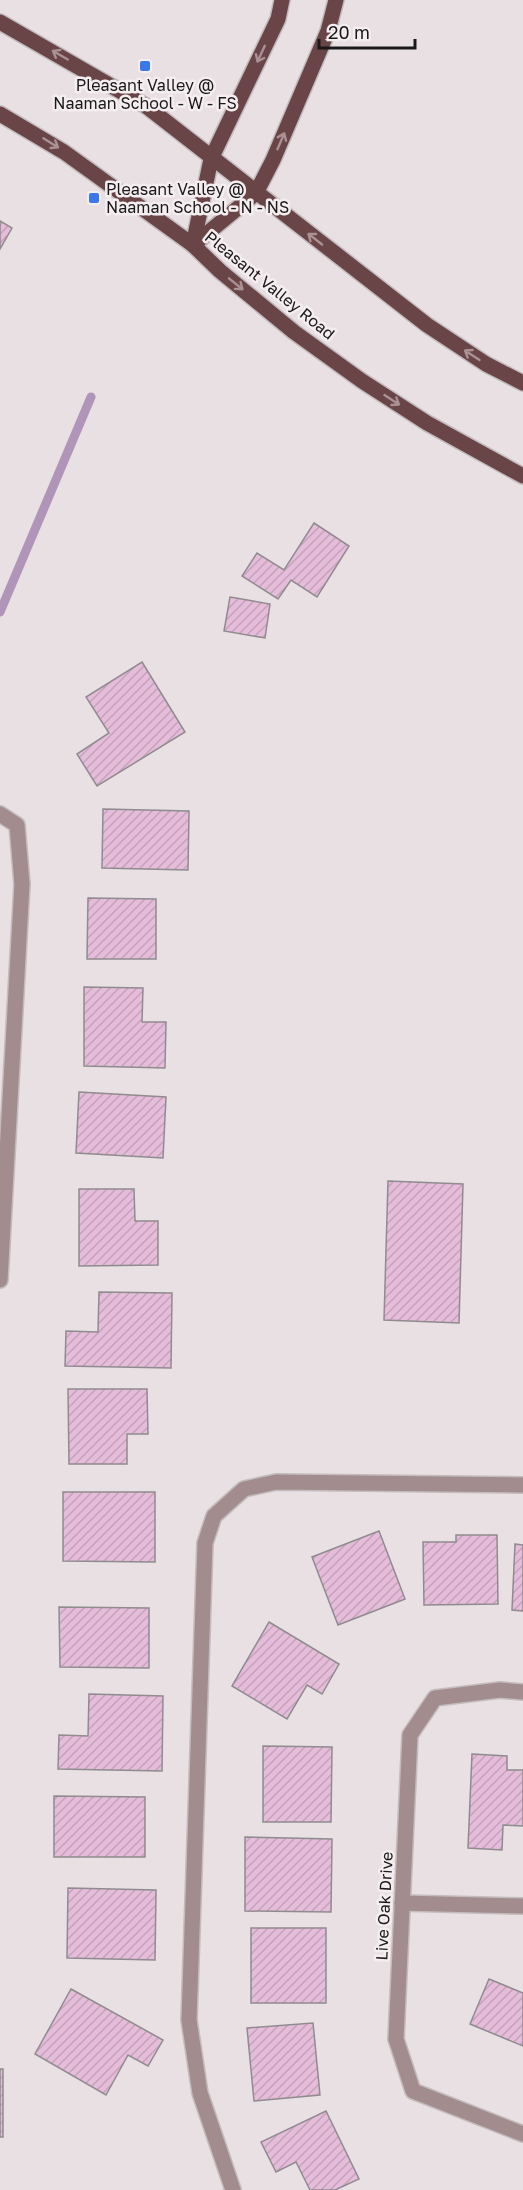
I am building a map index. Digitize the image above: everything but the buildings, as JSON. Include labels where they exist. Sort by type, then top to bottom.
[{"type":"main road","points":[[193,245],[211,159],[278,19],[282,0]]},
{"type":"main road","points":[[193,245],[256,193],[273,160],[328,31],[336,0]]},
{"type":"main road","points":[[0,22],[146,106],[211,159],[427,325],[486,364],[523,383]]},
{"type":"main road","name":"Pleasant Valley Road","points":[[0,114],[64,152],[193,245],[220,271],[286,325],[362,381],[427,423],[523,476]]},
{"type":"street","points":[[0,814],[17,825],[22,884],[0,1280]]},
{"type":"street","points":[[232,2190],[200,2092],[189,2020],[206,1543],[214,1516],[244,1489],[276,1482],[523,1485]]},
{"type":"street","name":"Live Oak Drive","points":[[523,1692],[500,1690],[435,1698],[410,1735],[396,2039],[413,2091],[523,2134]]},
{"type":"street","points":[[402,1903],[523,1906]]},
{"type":"waterway","points":[[0,612],[91,397]]},
{"type":"place","name":"Pleasant Valley @ Naaman School - W - FS","points":[[145,66]]},
{"type":"place","name":"Pleasant Valley @ Naaman School - N - NS","points":[[94,198]]}]
